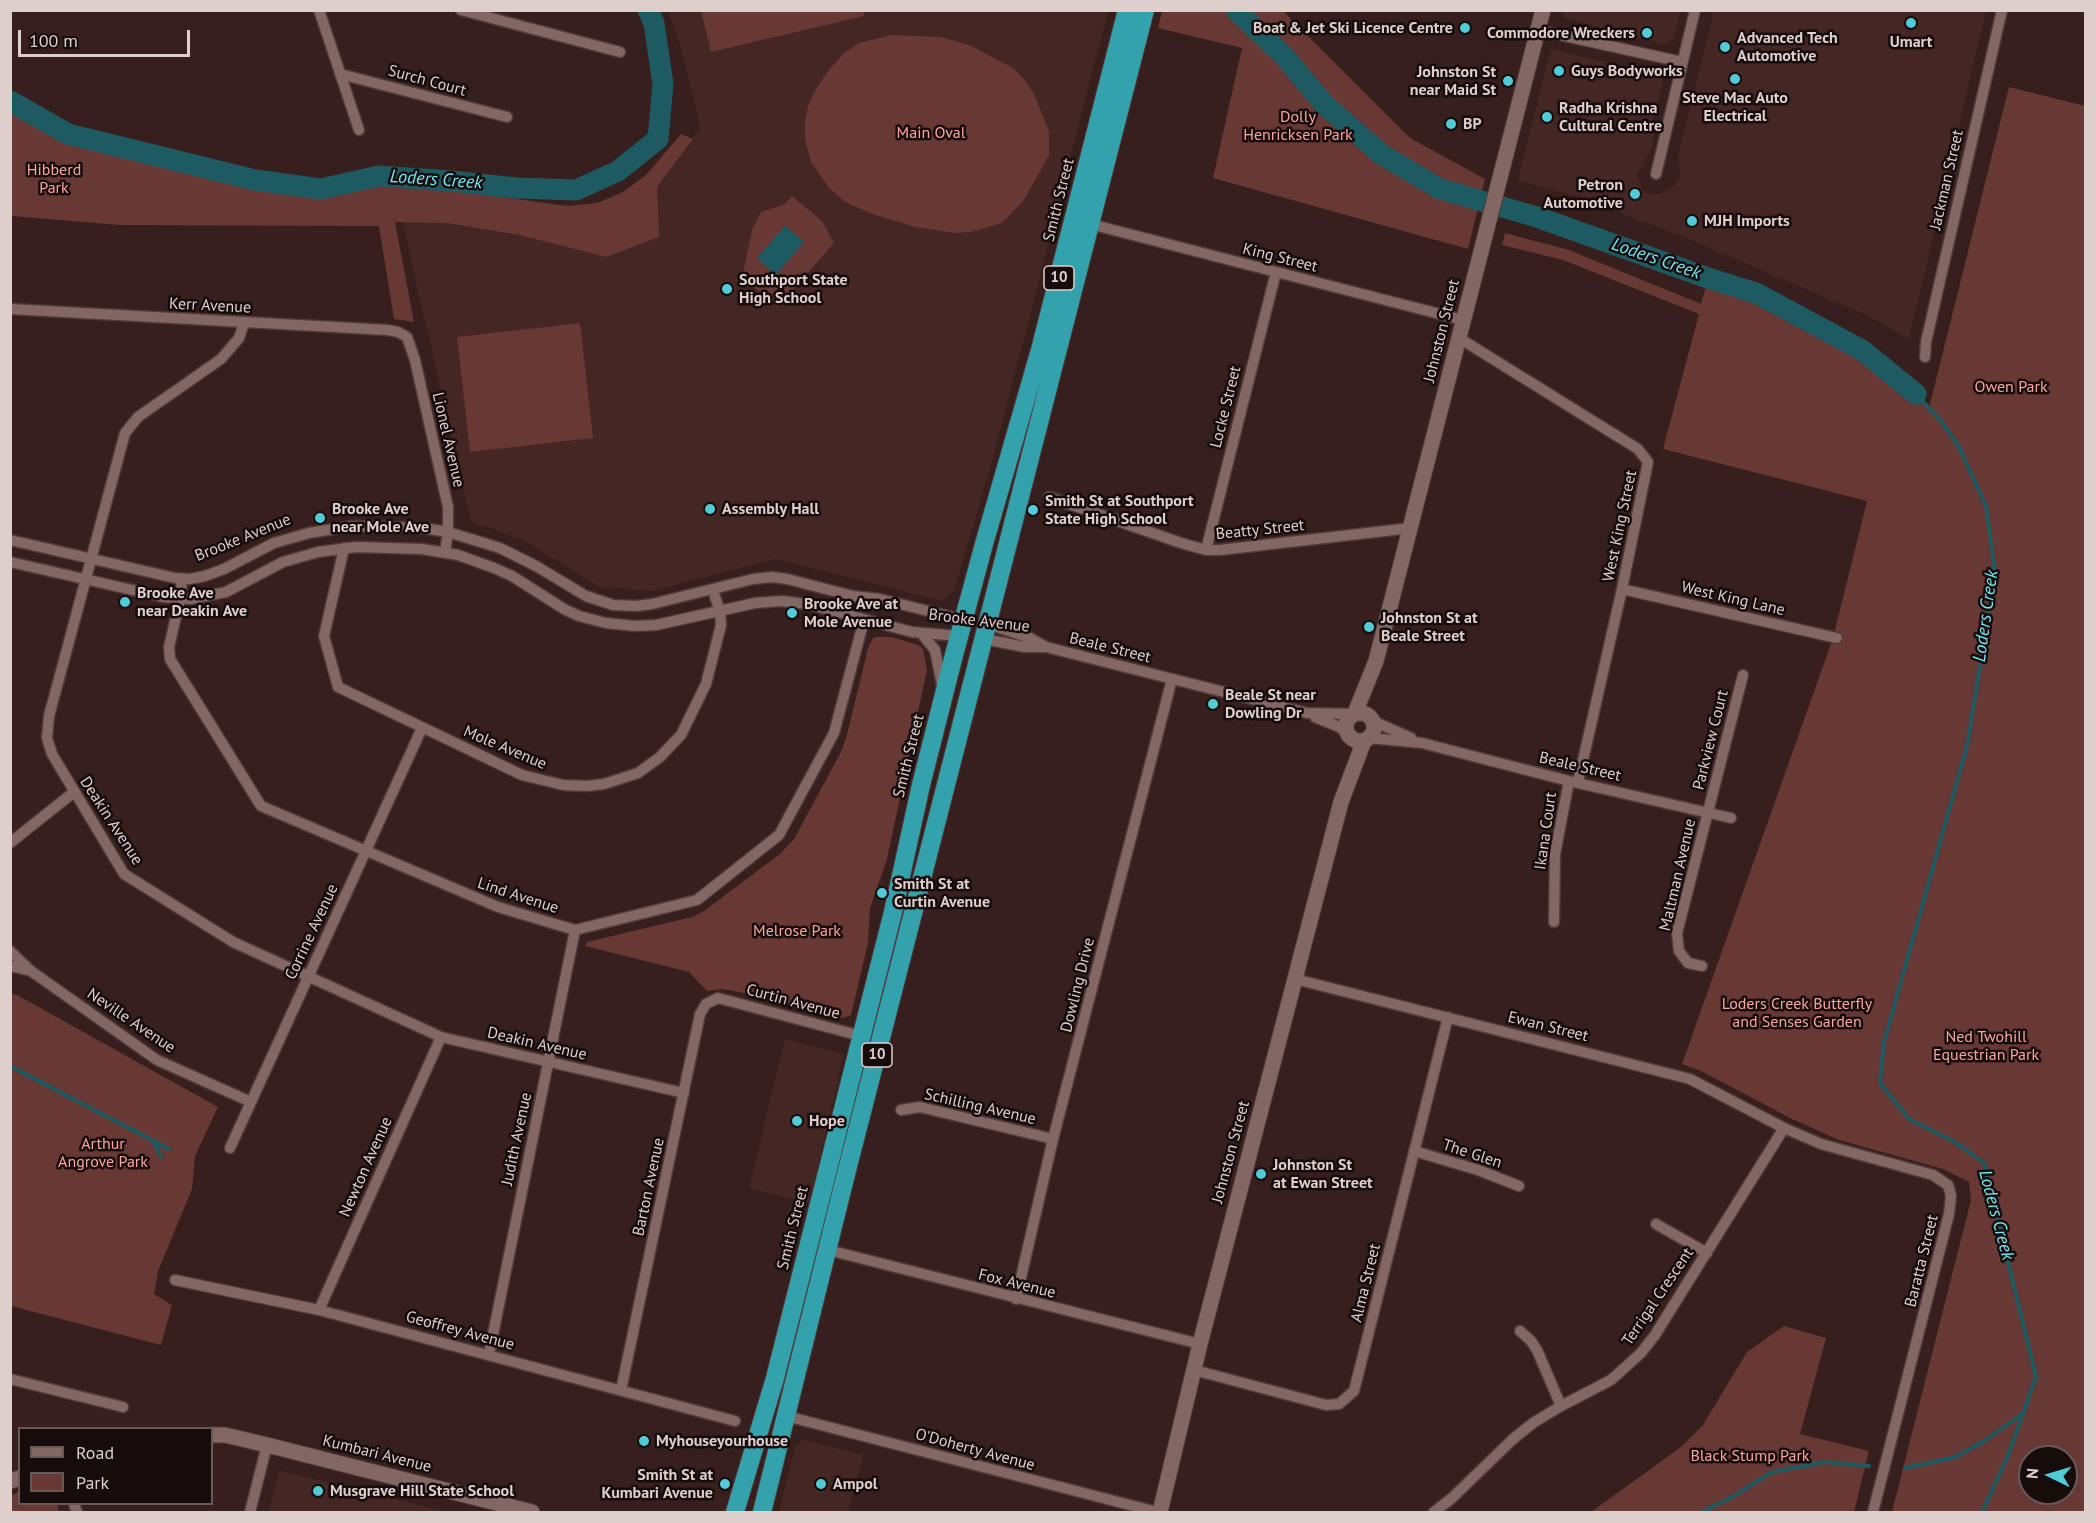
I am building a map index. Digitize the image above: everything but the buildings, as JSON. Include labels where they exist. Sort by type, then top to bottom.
[{"type":"highway","name":"Smith Street","points":[[735,1512],[775,1378],[893,912],[921,785],[961,628],[1040,350],[1127,10]]},
{"type":"highway","name":"10","points":[[762,1512],[1145,10]]},
{"type":"highway","name":"Brooke Avenue","points":[[961,628],[986,631]]},
{"type":"street","points":[[319,10],[359,130]]},
{"type":"street","points":[[461,10],[620,52]]},
{"type":"street","name":"Johnston Street","points":[[1372,719],[1372,692],[1376,661],[1543,10]]},
{"type":"street","points":[[1656,174],[1695,10]]},
{"type":"street","name":"Jackman Street","points":[[1925,357],[1926,342],[2002,10]]},
{"type":"street","points":[[1538,30],[1682,62]]},
{"type":"street","name":"Surch Court","points":[[340,74],[507,117]]},
{"type":"street","name":"King Street","points":[[1090,224],[1463,320]]},
{"type":"street","name":"Locke Street","points":[[1206,550],[1276,272]]},
{"type":"street","name":"Kerr Avenue","points":[[10,309],[388,330],[407,337]]},
{"type":"street","name":"Deakin Avenue","points":[[244,323],[239,338],[220,359],[138,417],[128,428],[122,443],[49,717],[47,738],[52,754],[124,874],[233,942],[441,1037],[684,1093]]},
{"type":"street","name":"Lionel Avenue","points":[[407,337],[415,360],[448,507],[445,552]]},
{"type":"street","name":"West King Street","points":[[1459,338],[1638,449],[1648,462],[1622,589],[1573,782]]},
{"type":"street","name":"Beatty Street","points":[[1049,497],[1206,550],[1411,528]]},
{"type":"street","name":"Brooke Avenue","points":[[10,540],[182,579],[198,578],[224,570],[265,547],[283,540],[339,528],[406,527],[448,532],[509,552],[586,596],[621,606],[644,606],[761,578],[778,577],[849,595],[880,599],[961,628]]},
{"type":"street","name":"Brooke Avenue","points":[[10,562],[180,599],[216,595],[292,559],[344,548],[385,546],[445,552],[471,559],[504,572],[564,609],[579,616],[606,623],[656,626],[764,601],[781,600],[807,604],[922,634],[961,628]]},
{"type":"street","name":"Mole Avenue","points":[[344,548],[324,636],[338,687],[522,775],[563,785],[587,786],[623,779],[650,765],[681,735],[706,684],[721,625],[720,612],[713,590]]},
{"type":"street","name":"Lind Avenue","points":[[182,579],[169,647],[170,659],[261,806],[498,907],[575,930],[697,900],[779,835],[834,733],[864,620]]},
{"type":"street","name":"West King Lane","points":[[1622,589],[1836,639]]},
{"type":"street","name":"Brooke Avenue","points":[[986,631],[1029,647],[1046,647]]},
{"type":"street","points":[[922,634],[928,639],[936,653],[943,698]]},
{"type":"street","name":"Beale Street","points":[[1046,647],[1306,713],[1357,737],[1422,743],[1573,782],[1731,818]]},
{"type":"street","name":"Johnston Street","points":[[1354,714],[1376,661]]},
{"type":"street","name":"Parkview Court","points":[[1708,812],[1743,675]]},
{"type":"street","name":"Dowling Drive","points":[[1016,1299],[1053,1139],[1172,679]]},
{"type":"street","name":"Beale Street","points":[[1306,713],[1354,714]]},
{"type":"street","points":[[1364,713],[1372,719],[1374,730],[1357,737],[1346,724],[1354,714],[1364,713]]},
{"type":"street","name":"Beale Street","points":[[1372,719],[1422,743]]},
{"type":"street","name":"Corrine Avenue","points":[[230,1148],[422,728]]},
{"type":"street","name":"Johnston Street","points":[[1158,1512],[1357,737]]},
{"type":"street","name":"Ikana Court","points":[[1554,922],[1555,854],[1573,782]]},
{"type":"street","points":[[10,843],[74,792]]},
{"type":"street","name":"Maltman Avenue","points":[[1702,966],[1688,963],[1679,951],[1677,933],[1708,812]]},
{"type":"street","name":"Judith Avenue","points":[[489,1354],[575,930]]},
{"type":"street","name":"Neville Avenue","points":[[10,951],[32,972],[157,1060],[251,1102]]},
{"type":"street","name":"Neville Avenue","points":[[10,966],[32,972]]},
{"type":"street","name":"Ewan Street","points":[[1295,979],[1690,1079],[1784,1128]]},
{"type":"street","name":"Curtin Avenue","points":[[718,998],[861,1036]]},
{"type":"street","name":"Barton Avenue","points":[[621,1390],[700,1014],[706,1004],[718,998]]},
{"type":"street","name":"Alma Street","points":[[1194,1370],[1326,1405],[1339,1404],[1354,1391],[1448,1017]]},
{"type":"street","name":"Newton Avenue","points":[[319,1310],[441,1037]]},
{"type":"street","name":"Schilling Avenue","points":[[901,1110],[920,1107],[1053,1139]]},
{"type":"street","name":"Terrigal Crescent","points":[[1434,1512],[1452,1498],[1513,1439],[1561,1406],[1611,1380],[1641,1353],[1655,1335],[1784,1128]]},
{"type":"street","name":"Baratta Street","points":[[1784,1128],[1823,1144],[1933,1175],[1948,1185],[1951,1196],[1949,1214],[1873,1512]]},
{"type":"street","name":"The Glen","points":[[1414,1151],[1479,1170],[1519,1186]]},
{"type":"street","points":[[1656,1224],[1707,1253]]},
{"type":"street","name":"Fox Avenue","points":[[828,1250],[1200,1344]]},
{"type":"street","name":"Geoffrey Avenue","points":[[175,1280],[319,1310],[735,1421]]},
{"type":"street","points":[[1520,1331],[1537,1350],[1561,1406]]},
{"type":"street","points":[[10,1379],[123,1407]]},
{"type":"street","name":"O'Doherty Avenue","points":[[786,1416],[1158,1512]]},
{"type":"street","name":"Kumbari Avenue","points":[[213,1435],[225,1435],[267,1445],[532,1512]]},
{"type":"street","points":[[250,1512],[267,1445]]},
{"type":"shaded area","name":"Southport State High School","points":[[669,11],[1108,11],[994,455],[954,591],[943,600],[775,559],[652,591],[599,587],[525,541],[471,521],[402,221],[447,223],[519,235],[606,257],[700,128],[682,51]]},
{"type":"shaded area","points":[[1562,11],[1681,11],[1674,39],[1664,44],[1566,19]]},
{"type":"shaded area","points":[[1714,11],[1986,11],[1909,339],[1866,315],[1698,243],[1583,198],[1518,181],[1551,49],[1660,75],[1663,81],[1652,123],[1654,134],[1652,148],[1637,175],[1644,192],[1656,195],[1672,188],[1681,176],[1678,157]]},
{"type":"shaded area","name":"Hope","points":[[785,1039],[844,1054],[809,1203],[749,1188]]},
{"type":"shaded area","name":"Ampol","points":[[804,1440],[863,1455],[848,1512],[779,1512],[796,1446]]},
{"type":"shaded area","name":"Musgrave Hill State School","points":[[279,1470],[447,1512],[268,1512]]},
{"type":"green space","points":[[701,11],[863,11],[864,16],[711,52]]},
{"type":"green space","name":"Dolly Henricksen Park","points":[[1162,11],[1283,11],[1410,138],[1485,179],[1468,249],[1213,178],[1242,48],[1158,28]]},
{"type":"green space","name":"Main Oval","points":[[892,35],[940,37],[969,45],[1013,68],[1034,94],[1049,131],[1049,155],[1024,200],[1002,223],[971,232],[955,233],[915,227],[875,215],[845,202],[829,188],[811,162],[805,139],[805,122],[808,106],[816,89],[844,53],[859,43]]},
{"type":"green space","points":[[2009,87],[2085,106],[2085,1512],[1892,1512],[1971,1200],[1969,1182],[1943,1169],[1839,1140],[1792,1119],[1701,1071],[1682,1064],[1833,638],[1867,501],[1663,449],[1699,314],[1563,260],[1502,245],[1505,233],[1569,250],[1701,304],[1708,278],[1756,293],[1862,350],[1916,394],[1929,408]]},
{"type":"green space","name":"Hibberd Park","points":[[10,113],[61,138],[252,186],[319,194],[387,181],[567,206],[597,203],[623,192],[646,175],[681,134],[693,139],[657,187],[659,237],[606,257],[519,235],[447,223],[395,222],[414,322],[394,319],[379,226],[119,225],[11,216]]},
{"type":"green space","points":[[792,196],[822,221],[834,243],[778,307],[742,277],[752,230],[761,212],[785,204]]},
{"type":"green space","points":[[580,323],[593,438],[470,452],[457,337]]},
{"type":"green space","name":"Melrose Park","points":[[892,637],[918,645],[923,649],[927,670],[887,859],[870,908],[868,943],[851,1015],[843,1018],[722,989],[707,991],[689,972],[585,946],[587,942],[692,917],[704,911],[780,854],[794,839],[841,752],[868,648],[873,638]]},
{"type":"green space","name":"Arthur Angrove Park","points":[[10,993],[218,1107],[195,1156],[192,1189],[158,1271],[154,1294],[172,1305],[161,1345],[11,1306]]},
{"type":"green space","name":"Black Stump Park","points":[[1784,1326],[1826,1338],[1800,1434],[1869,1451],[1854,1512],[1591,1512],[1681,1447],[1703,1425],[1747,1352]]},
{"type":"green space","points":[[18,1492],[18,1505],[57,1505],[59,1512],[11,1512],[11,1495]]},
{"type":"water","points":[[785,226],[804,242],[776,275],[757,258]]},
{"type":"waterway","name":"Loders Creek","points":[[10,101],[68,134],[255,180],[321,189],[379,176],[516,188],[576,190],[618,171],[658,139],[663,84],[654,23],[648,10]]},
{"type":"waterway","name":"Loders Creek","points":[[1236,10],[1285,57],[1325,105],[1381,154],[1440,189],[1537,217],[1756,293],[1862,350],[1916,394]]},
{"type":"waterway","name":"Loders Creek","points":[[1916,394],[1941,421],[1959,447],[1986,506],[1995,573],[1967,746],[1884,1042],[1880,1083],[1909,1119],[1955,1142],[1984,1163],[2036,1377],[2008,1456],[1982,1512]]},
{"type":"waterway","points":[[10,1066],[169,1149]]},
{"type":"waterway","points":[[154,1142],[161,1157]]},
{"type":"waterway","name":"Loders Creek","points":[[1905,1468],[1956,1457],[1989,1438],[2023,1413]]},
{"type":"waterway","name":"Loders Creek","points":[[1702,1512],[1734,1496],[1772,1472],[1825,1462],[1869,1466]]},
{"type":"place","name":"Umart","points":[[1911,23]]},
{"type":"place","name":"Boat & Jet Ski Licence Centre","points":[[1465,28]]},
{"type":"place","name":"Commodore Wreckers","points":[[1647,33]]},
{"type":"place","name":"Advanced Tech Automotive","points":[[1725,47]]},
{"type":"place","name":"Guys Bodyworks","points":[[1559,71]]},
{"type":"place","name":"Steve Mac Auto Electrical","points":[[1735,79]]},
{"type":"place","name":"Johnston St near Maid St","points":[[1508,81]]},
{"type":"place","name":"Radha Krishna Cultural Centre","points":[[1547,117]]},
{"type":"place","name":"BP","points":[[1451,124]]},
{"type":"place","name":"Petron Automotive","points":[[1635,194]]},
{"type":"place","name":"MJH Imports","points":[[1692,221]]},
{"type":"place","name":"Southport State High School","points":[[727,289]]},
{"type":"place","name":"Assembly Hall","points":[[710,509]]},
{"type":"place","name":"Smith St at Southport State High School","points":[[1033,510]]},
{"type":"place","name":"Brooke Ave near Mole Ave","points":[[320,518]]},
{"type":"place","name":"Brooke Ave near Deakin Ave","points":[[125,602]]},
{"type":"place","name":"Brooke Ave at Mole Avenue","points":[[792,613]]},
{"type":"place","name":"Johnston St at Beale Street","points":[[1369,627]]},
{"type":"place","name":"Beale St near Dowling Dr","points":[[1213,704]]},
{"type":"place","name":"Smith St at Curtin Avenue","points":[[882,893]]},
{"type":"place","name":"Hope","points":[[797,1121]]},
{"type":"place","name":"Johnston St at Ewan Street","points":[[1261,1174]]},
{"type":"place","name":"Myhouseyourhouse","points":[[644,1441]]},
{"type":"place","name":"Smith St at Kumbari Avenue","points":[[725,1484]]},
{"type":"place","name":"Ampol","points":[[821,1484]]},
{"type":"place","name":"Musgrave Hill State School","points":[[318,1491]]},
{"type":"park label","name":"Owen Park","points":[[2011,387]]},
{"type":"park label","name":"Loders Creek Butterfly and Senses Garden","points":[[1797,1013]]},
{"type":"park label","name":"Ned Twohill Equestrian Park","points":[[1986,1046]]}]
